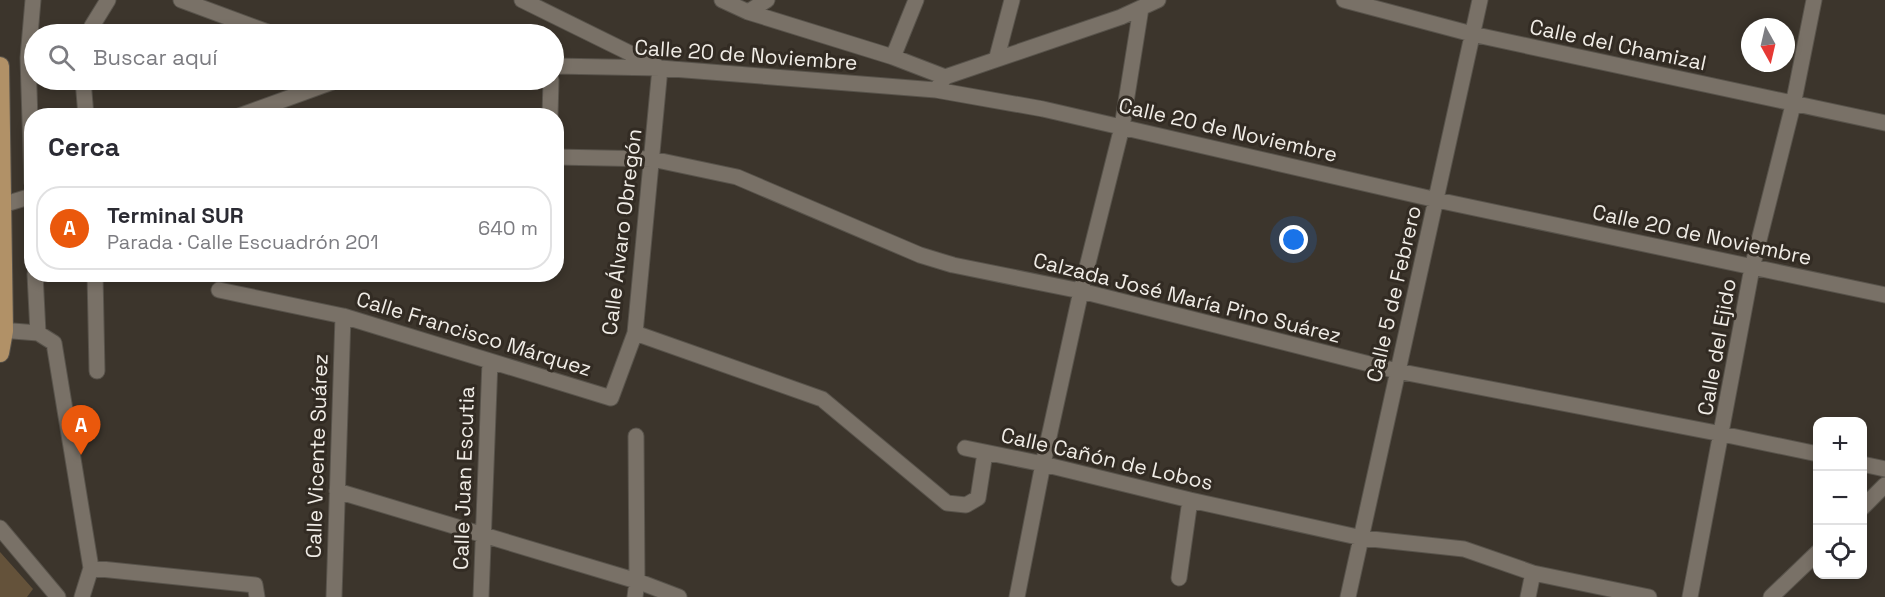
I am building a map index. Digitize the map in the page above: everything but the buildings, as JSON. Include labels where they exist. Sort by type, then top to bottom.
[{"type":"main road","points":[[0,66],[2,205],[0,353]]},
{"type":"street","points":[[31,24],[33,0]]},
{"type":"street","points":[[93,24],[108,0]]},
{"type":"street","points":[[181,0],[246,24]]},
{"type":"street","points":[[522,0],[660,68]]},
{"type":"street","points":[[722,0],[748,12],[893,57],[945,77]]},
{"type":"street","points":[[748,12],[767,0]]},
{"type":"street","points":[[893,57],[916,0]]},
{"type":"street","points":[[997,57],[1012,0]]},
{"type":"street","points":[[1120,17],[1125,0]]},
{"type":"street","points":[[936,90],[945,77],[997,57],[1120,17],[1158,0]]},
{"type":"street","name":"Calle del Chamizal","points":[[1344,0],[1472,34],[1885,123]]},
{"type":"street","name":"Calle 5 de Febrero","points":[[1348,597],[1480,0]]},
{"type":"street","name":"Calle del Ejido","points":[[1690,597],[1752,268],[1793,105],[1814,0]]},
{"type":"street","points":[[1017,597],[1042,464],[1122,127],[1141,8]]},
{"type":"street","name":"Calle 20 de Noviembre","points":[[564,66],[660,68],[936,90],[1042,109],[1437,200],[1885,295]]},
{"type":"street","name":"Calle Álvaro Obregón","points":[[611,398],[635,333],[660,68]]},
{"type":"street","points":[[29,90],[30,108]]},
{"type":"street","points":[[85,90],[86,108]]},
{"type":"street","points":[[261,108],[310,90]]},
{"type":"street","points":[[550,108],[551,90]]},
{"type":"street","name":"Calzada José María Pino Suárez","points":[[564,157],[652,159],[737,177],[920,255],[953,266],[1082,291],[1397,371],[1813,453]]},
{"type":"street","points":[[2,205],[24,198]]},
{"type":"street","points":[[35,282],[38,333]]},
{"type":"street","points":[[95,282],[97,371]]},
{"type":"street","name":"Calle Francisco Márquez","points":[[219,290],[343,316],[611,398]]},
{"type":"street","name":"Calle Vicente Suárez","points":[[334,597],[343,316]]},
{"type":"street","points":[[2,331],[38,333],[54,343],[91,568],[81,597]]},
{"type":"street","name":"Calle Cañón de Lobos","points":[[635,333],[822,399],[947,503],[966,505],[978,498],[985,453],[1042,464],[1362,538],[1464,549],[1533,573],[1649,597]]},
{"type":"street","name":"Calle Juan Escutia","points":[[481,597],[490,361]]},
{"type":"street","points":[[635,597],[637,581],[636,436]]},
{"type":"street","points":[[965,448],[985,453]]},
{"type":"street","points":[[1867,465],[1885,469]]},
{"type":"street","points":[[1867,505],[1884,490]]},
{"type":"street","points":[[337,491],[637,581],[679,597]]},
{"type":"street","points":[[1179,578],[1190,500]]},
{"type":"street","points":[[0,528],[58,597]]},
{"type":"street","points":[[1771,597],[1813,557]]},
{"type":"street","points":[[91,568],[255,585],[257,597]]},
{"type":"street","points":[[1528,597],[1533,573]]},
{"type":"shaded area","points":[[0,552],[33,589],[27,597],[0,597]]},
{"type":"place","name":"Terminal SUR","points":[[81,455]]}]
